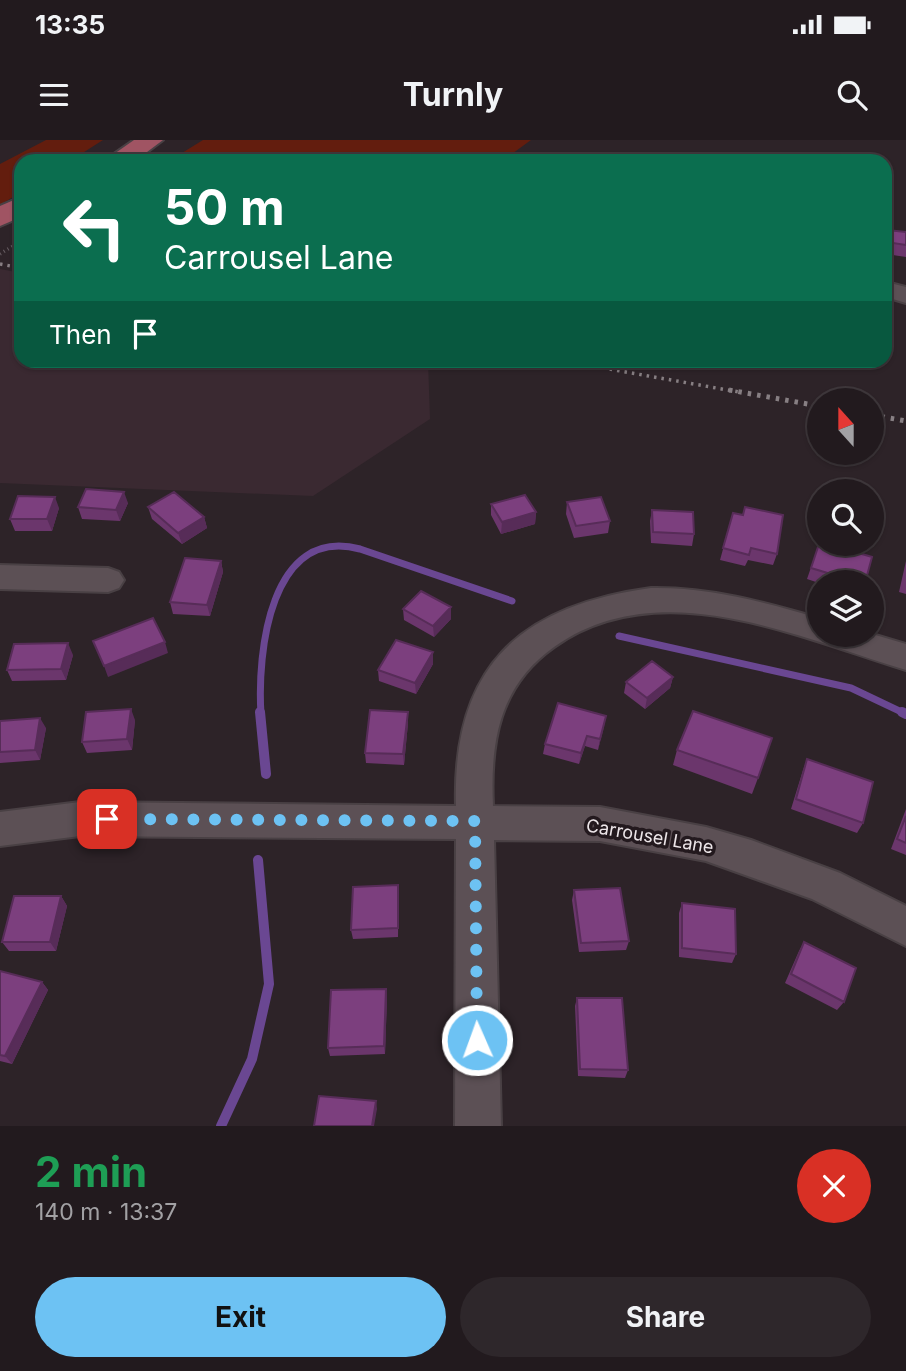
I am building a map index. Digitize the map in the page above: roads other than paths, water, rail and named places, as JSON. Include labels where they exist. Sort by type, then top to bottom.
[{"type":"main road","points":[[103,154],[126,140]]},
{"type":"main road","points":[[128,154],[151,140]]},
{"type":"street","points":[[0,577],[108,580]]},
{"type":"street","points":[[478,1126],[475,821],[478,731],[493,688],[524,649],[552,631],[585,614],[657,600],[712,604],[807,628]]},
{"type":"street","points":[[872,647],[906,657]]},
{"type":"street","name":"Carrousel Lane","points":[[0,829],[80,819],[600,824],[706,844],[751,857],[826,886],[906,927]]},
{"type":"waterway","points":[[261,714],[262,659],[275,600],[288,575],[306,556],[330,547],[360,549],[512,601]]},
{"type":"waterway","points":[[619,636],[851,688],[906,714],[902,712]]},
{"type":"waterway","points":[[260,712],[266,774]]},
{"type":"waterway","points":[[221,1126],[252,1059],[269,984],[258,860]]},
{"type":"railway","points":[[0,264],[14,267]]},
{"type":"railway","points":[[603,368],[739,392]]},
{"type":"railway","points":[[729,390],[807,404]]},
{"type":"railway","points":[[884,417],[906,421]]}]
